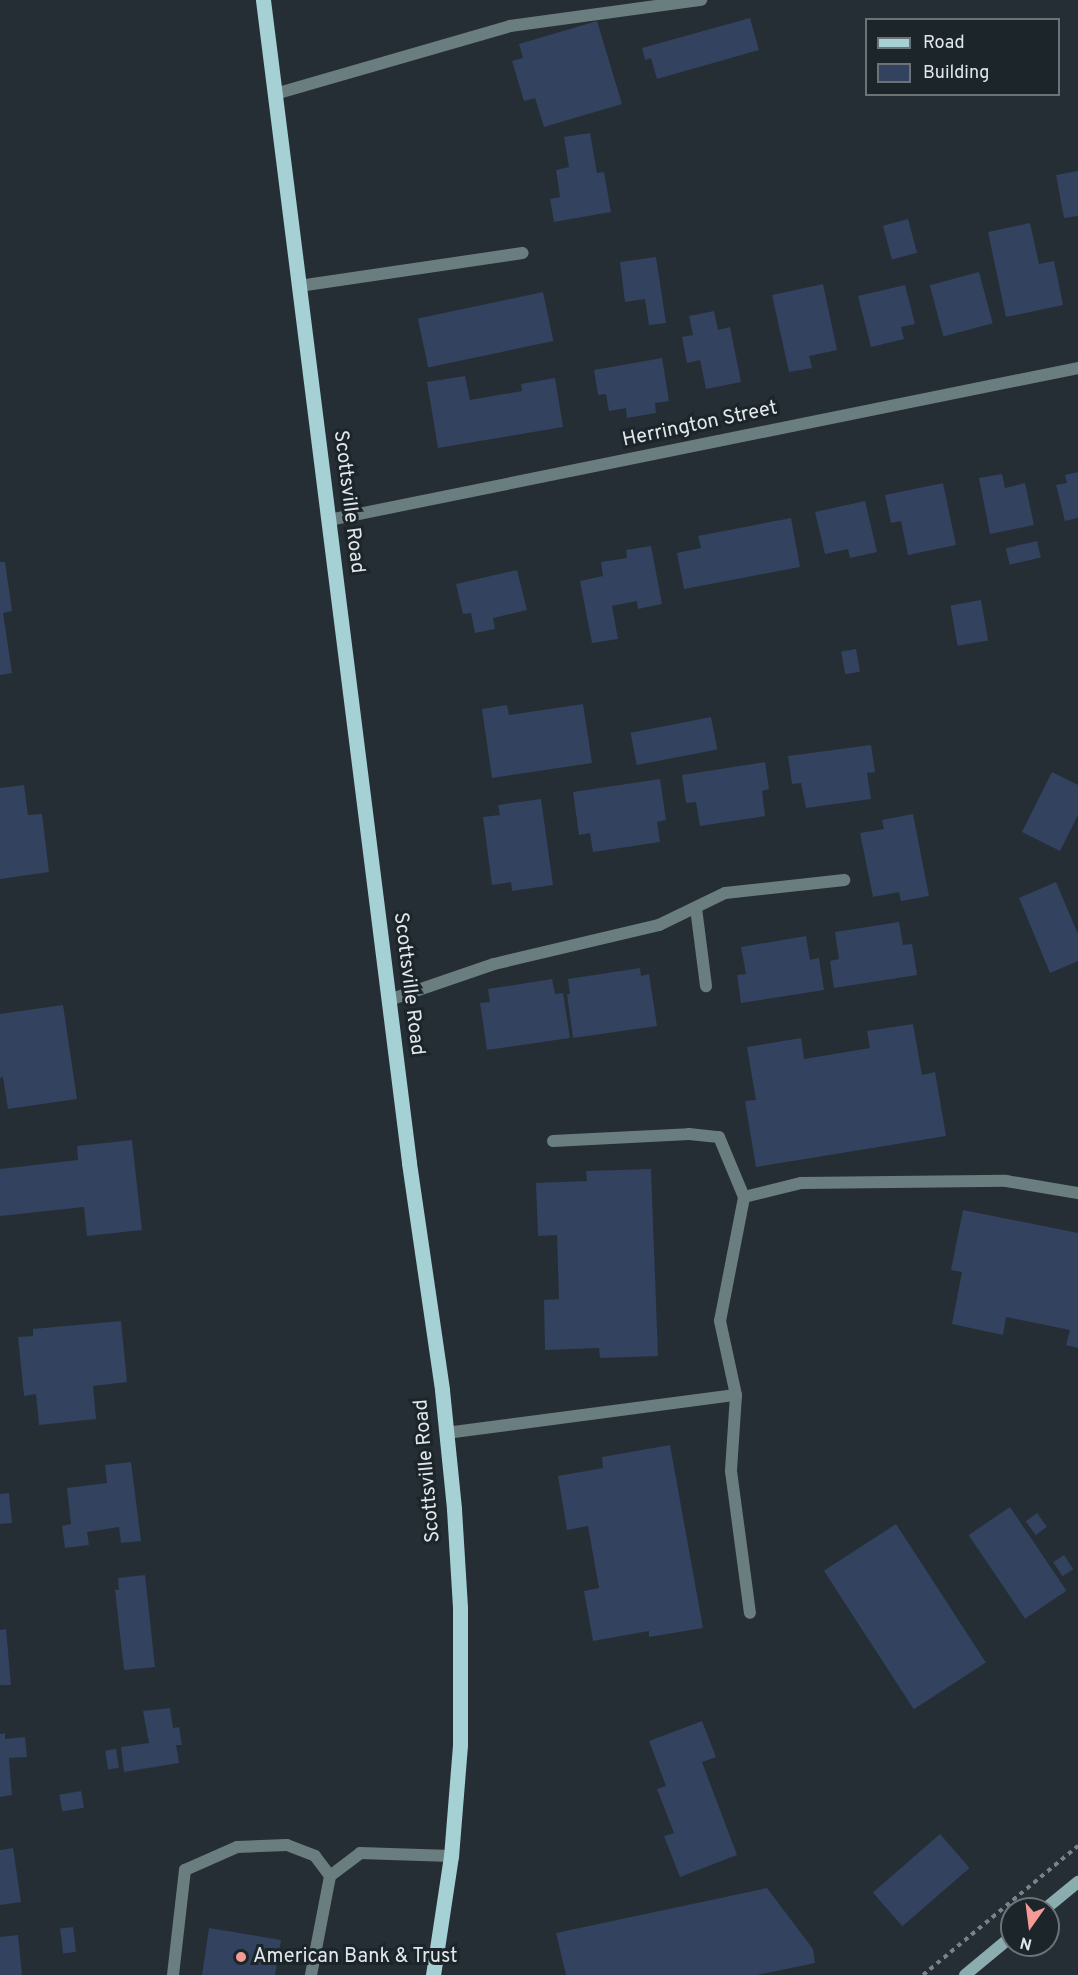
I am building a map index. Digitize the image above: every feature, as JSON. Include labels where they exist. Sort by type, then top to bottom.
[{"type":"main road","name":"Scottsville Road","points":[[263,0],[446,1433],[460,1608],[460,1745],[451,1856],[433,1975]]},
{"type":"street","points":[[275,93],[510,26],[702,0]]},
{"type":"street","points":[[300,286],[523,253]]},
{"type":"street","name":"Herrington Street","points":[[329,520],[1078,368]]},
{"type":"street","points":[[389,1000],[494,964],[659,925],[725,893],[844,880]]},
{"type":"street","points":[[696,908],[706,986]]},
{"type":"street","points":[[553,1141],[689,1134],[719,1137],[744,1197],[720,1321],[736,1395],[731,1471],[750,1613]]},
{"type":"street","points":[[744,1197],[801,1184],[1006,1181],[1078,1192]]},
{"type":"street","points":[[446,1433],[736,1395]]},
{"type":"street","points":[[173,1975],[185,1870],[237,1847],[287,1845],[315,1856],[330,1876]]},
{"type":"street","points":[[311,1975],[330,1876],[360,1853],[451,1856]]},
{"type":"street","points":[[1060,1897],[1078,1882]]},
{"type":"street","points":[[964,1975],[1000,1946]]},
{"type":"path","points":[[923,1975],[1078,1846]]},
{"type":"building","points":[[750,18],[759,50],[657,79],[651,58],[645,60],[642,48]]},
{"type":"building","points":[[597,21],[622,104],[544,127],[535,98],[524,101],[512,61],[523,58],[519,44]]},
{"type":"building","points":[[590,133],[597,173],[604,172],[611,212],[554,222],[550,199],[560,197],[556,170],[569,167],[564,137]]},
{"type":"building","points":[[1078,171],[1078,216],[1064,218],[1056,175]]},
{"type":"building","points":[[908,219],[917,253],[892,260],[883,226]]},
{"type":"building","points":[[1030,223],[1039,264],[1054,261],[1063,305],[1006,317],[988,232]]},
{"type":"building","points":[[656,257],[666,323],[649,325],[645,299],[625,302],[620,262]]},
{"type":"building","points":[[979,272],[993,323],[943,336],[930,285]]},
{"type":"building","points":[[823,284],[837,350],[809,356],[812,368],[789,372],[772,295]]},
{"type":"building","points":[[905,285],[915,324],[901,327],[904,339],[871,347],[858,296]]},
{"type":"building","points":[[543,292],[553,341],[428,368],[418,319]]},
{"type":"building","points":[[714,311],[718,330],[730,327],[741,382],[706,389],[700,360],[687,363],[682,337],[693,335],[689,316]]},
{"type":"building","points":[[662,358],[669,401],[655,403],[656,413],[627,418],[626,408],[609,411],[606,394],[598,395],[594,370]]},
{"type":"building","points":[[465,376],[470,400],[522,391],[521,384],[555,378],[563,427],[438,448],[427,382]]},
{"type":"building","points":[[1078,472],[1078,518],[1065,521],[1056,485],[1067,483],[1065,475]]},
{"type":"building","points":[[1002,474],[1005,488],[1025,483],[1034,525],[990,534],[979,478]]},
{"type":"building","points":[[943,483],[956,545],[908,555],[901,521],[891,523],[885,495]]},
{"type":"building","points":[[865,501],[877,552],[850,558],[848,549],[825,554],[815,512]]},
{"type":"building","points":[[791,518],[800,567],[684,589],[677,553],[701,548],[698,536]]},
{"type":"building","points":[[1037,541],[1041,558],[1010,565],[1006,548]]},
{"type":"building","points":[[651,546],[662,604],[638,609],[637,601],[612,606],[618,639],[592,643],[580,581],[603,576],[601,562],[627,558],[626,550]]},
{"type":"building","points":[[0,562],[5,562],[12,611],[3,613],[12,673],[0,675]]},
{"type":"building","points":[[517,570],[527,610],[493,618],[495,629],[475,633],[471,613],[463,614],[456,584]]},
{"type":"building","points":[[981,600],[988,640],[958,646],[950,605]]},
{"type":"building","points":[[856,649],[860,672],[845,674],[841,652]]},
{"type":"building","points":[[583,704],[592,763],[492,778],[482,709],[507,705],[509,715]]},
{"type":"building","points":[[711,717],[717,749],[637,765],[631,733]]},
{"type":"building","points":[[871,745],[875,772],[867,773],[871,799],[806,808],[801,783],[792,784],[788,756]]},
{"type":"building","points":[[765,762],[769,789],[762,791],[765,816],[700,826],[696,802],[686,803],[682,775]]},
{"type":"building","points":[[1052,772],[1078,785],[1078,815],[1060,851],[1022,832]]},
{"type":"building","points":[[660,779],[666,820],[657,822],[660,842],[593,852],[590,833],[579,835],[573,792]]},
{"type":"building","points":[[24,785],[28,815],[42,814],[49,872],[0,879],[0,788]]},
{"type":"building","points":[[541,799],[553,885],[512,891],[511,882],[492,885],[483,817],[500,815],[498,805]]},
{"type":"building","points":[[913,814],[929,896],[901,901],[899,892],[873,897],[860,833],[884,829],[882,820]]},
{"type":"building","points":[[1056,882],[1078,934],[1078,961],[1050,973],[1019,898]]},
{"type":"building","points":[[899,922],[903,945],[912,944],[917,975],[834,988],[830,961],[839,959],[835,932]]},
{"type":"building","points":[[806,936],[810,960],[819,958],[824,990],[741,1003],[737,975],[746,974],[741,947]]},
{"type":"building","points":[[640,968],[641,976],[649,974],[657,1026],[573,1038],[567,994],[570,994],[568,979]]},
{"type":"building","points":[[552,979],[555,994],[563,993],[570,1038],[487,1050],[480,1003],[490,1002],[488,989]]},
{"type":"building","points":[[63,1005],[77,1099],[8,1109],[3,1077],[0,1078],[0,1014]]},
{"type":"building","points":[[913,1024],[922,1075],[935,1072],[946,1136],[756,1167],[745,1101],[756,1100],[747,1047],[801,1038],[804,1059],[870,1048],[867,1031]]},
{"type":"building","points":[[132,1140],[142,1230],[87,1236],[84,1207],[0,1216],[0,1169],[78,1160],[77,1146]]},
{"type":"building","points":[[651,1169],[658,1356],[600,1358],[599,1348],[545,1350],[544,1300],[559,1299],[557,1235],[538,1236],[536,1183],[587,1181],[586,1171]]},
{"type":"building","points":[[963,1210],[1078,1233],[1078,1348],[1066,1345],[1070,1330],[1006,1317],[1003,1335],[952,1324],[962,1272],[951,1270]]},
{"type":"building","points":[[121,1321],[127,1382],[93,1386],[96,1419],[39,1425],[36,1394],[24,1396],[18,1337],[33,1336],[33,1329]]},
{"type":"building","points":[[670,1445],[703,1628],[649,1637],[649,1631],[593,1641],[584,1591],[599,1588],[588,1526],[567,1530],[558,1476],[603,1468],[602,1457]]},
{"type":"building","points":[[131,1462],[141,1541],[121,1543],[119,1527],[87,1532],[89,1545],[65,1548],[62,1526],[71,1524],[67,1488],[107,1483],[105,1465]]},
{"type":"building","points":[[9,1493],[12,1523],[0,1524],[0,1494]]},
{"type":"building","points":[[1010,1507],[1066,1591],[1025,1619],[969,1535]]},
{"type":"building","points":[[1037,1513],[1047,1527],[1036,1535],[1026,1521]]},
{"type":"building","points":[[896,1524],[986,1662],[914,1709],[824,1571]]},
{"type":"building","points":[[1064,1555],[1073,1569],[1062,1576],[1053,1562]]},
{"type":"building","points":[[145,1575],[155,1667],[124,1670],[115,1590],[119,1590],[118,1578]]},
{"type":"building","points":[[6,1629],[11,1685],[0,1685],[0,1630]]},
{"type":"building","points":[[170,1708],[173,1728],[179,1727],[182,1745],[176,1745],[179,1763],[124,1772],[121,1747],[149,1743],[143,1711]]},
{"type":"building","points":[[702,1721],[716,1757],[702,1762],[737,1855],[680,1877],[664,1836],[674,1833],[657,1789],[666,1786],[649,1741]]},
{"type":"building","points":[[5,1733],[5,1739],[25,1737],[27,1757],[9,1758],[12,1795],[0,1797],[0,1734]]},
{"type":"building","points":[[116,1749],[119,1768],[108,1769],[105,1751]]},
{"type":"building","points":[[81,1791],[84,1808],[62,1812],[59,1795]]},
{"type":"building","points":[[940,1834],[970,1868],[902,1926],[873,1892]]},
{"type":"building","points":[[13,1848],[21,1902],[0,1905],[0,1850]]},
{"type":"building","points":[[767,1888],[813,1949],[815,1963],[757,1975],[566,1975],[556,1933]]},
{"type":"building","points":[[73,1927],[76,1952],[63,1953],[60,1929]]},
{"type":"building","name":"American Bank & Trust","points":[[209,1928],[281,1940],[275,1975],[202,1975]]},
{"type":"building","points":[[18,1935],[22,1975],[0,1975],[0,1937]]},
{"type":"place","name":"American Bank & Trust","points":[[241,1957]]}]
